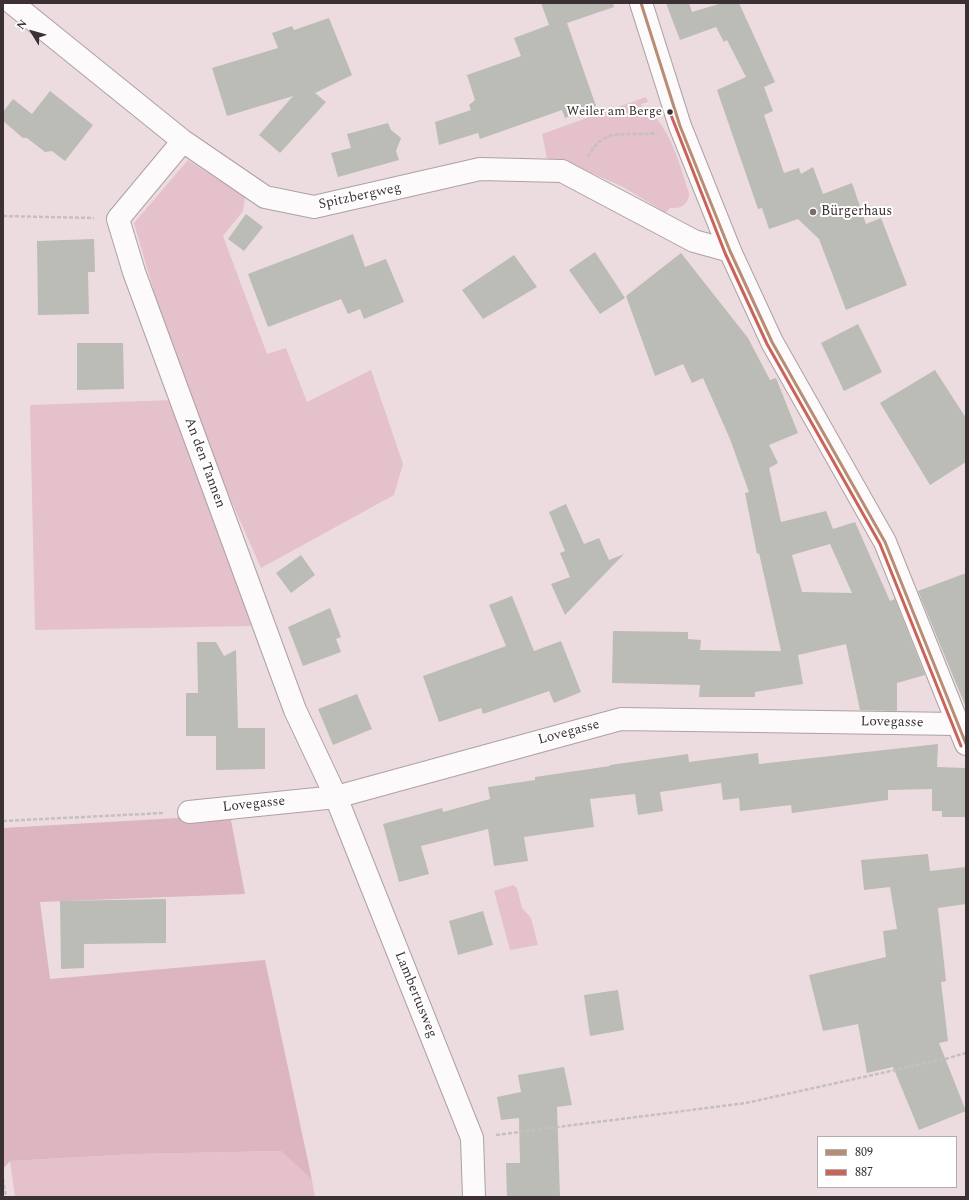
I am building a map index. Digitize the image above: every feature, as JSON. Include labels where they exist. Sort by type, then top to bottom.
[{"type":"street","name":"Spitzbergweg","points":[[12,3],[183,141],[264,197],[314,207],[480,169],[562,171],[694,241],[730,251]]},
{"type":"street","points":[[640,3],[680,126],[730,251],[772,342],[885,542],[966,744]]},
{"type":"street","points":[[118,219],[183,141]]},
{"type":"street","name":"An den Tannen","points":[[118,219],[137,279],[295,710],[336,797]]},
{"type":"street","name":"Lovegasse","points":[[189,812],[336,797],[620,720],[958,724]]},
{"type":"street","name":"Lambertusweg","points":[[336,797],[472,1138],[474,1197]]},
{"type":"path","points":[[574,177],[596,143],[602,139],[616,134],[662,132],[680,126]]},
{"type":"path","points":[[3,216],[118,219]]},
{"type":"path","points":[[3,821],[189,812]]},
{"type":"path","points":[[472,1138],[746,1103],[966,1053]]},
{"type":"path","points":[[3,1180],[6,1197]]},
{"type":"shaded area","points":[[646,97],[648,102],[641,104],[646,118],[653,115],[666,132],[675,152],[689,193],[688,200],[684,205],[678,208],[670,208],[666,213],[623,187],[585,170],[547,158],[542,134]]},
{"type":"shaded area","points":[[188,160],[245,197],[243,211],[223,236],[267,354],[286,348],[307,402],[371,370],[403,464],[394,495],[261,568],[207,446],[165,330],[134,223]]},
{"type":"shaded area","points":[[174,400],[232,563],[251,626],[35,630],[30,405]]},
{"type":"shaded area","points":[[230,815],[245,894],[40,902],[50,979],[265,960],[312,1180],[281,1151],[135,1154],[10,1161],[3,1169],[3,828]]},
{"type":"shaded area","points":[[513,885],[517,888],[522,908],[531,918],[538,945],[510,950],[494,891]]},
{"type":"shaded area","points":[[281,1151],[312,1180],[315,1197],[15,1197],[10,1161],[135,1154]]},
{"type":"building","points":[[541,3],[613,3],[614,7],[567,23],[596,106],[565,118],[562,110],[480,139],[478,133],[439,145],[435,122],[471,110],[469,105],[475,100],[467,75],[521,56],[514,38],[549,25]]},
{"type":"building","points":[[666,3],[689,3],[692,12],[722,3],[739,3],[775,82],[764,87],[773,111],[764,115],[784,173],[799,168],[801,174],[813,167],[823,194],[852,183],[866,224],[881,218],[907,285],[846,310],[819,239],[798,219],[769,229],[762,208],[758,209],[717,90],[746,77],[727,40],[724,42],[716,27],[680,40]]},
{"type":"building","points":[[329,18],[352,75],[315,93],[326,102],[280,153],[259,135],[293,96],[227,116],[212,68],[278,48],[272,33],[292,26],[294,30]]},
{"type":"building","points":[[50,91],[93,125],[65,161],[52,151],[45,152],[27,138],[23,138],[3,121],[3,112],[13,99],[32,114]]},
{"type":"building","points":[[388,123],[391,130],[401,138],[396,151],[399,160],[338,177],[331,153],[351,148],[347,134]]},
{"type":"building","points":[[246,214],[263,227],[244,251],[228,239]]},
{"type":"building","points":[[353,234],[365,267],[386,259],[404,302],[364,319],[360,309],[348,314],[341,299],[268,327],[248,274]]},
{"type":"building","points":[[94,239],[95,272],[88,272],[89,314],[38,315],[37,241]]},
{"type":"building","points":[[595,252],[625,298],[600,314],[569,270]]},
{"type":"building","points":[[681,253],[748,338],[770,380],[776,378],[798,433],[769,445],[778,463],[769,468],[781,522],[826,511],[833,529],[855,522],[890,601],[895,599],[925,675],[897,683],[897,711],[860,710],[846,644],[798,655],[803,684],[755,692],[755,697],[699,697],[700,685],[612,683],[613,631],[688,632],[688,639],[701,640],[700,650],[781,651],[759,553],[757,554],[745,493],[749,492],[730,439],[703,378],[692,383],[683,364],[655,376],[626,296]],"holes":[[[830,544],[852,593],[802,592],[792,555]]]},
{"type":"building","points":[[514,255],[537,287],[483,319],[462,290]]},
{"type":"building","points":[[858,324],[882,372],[844,391],[821,343]]},
{"type":"building","points":[[77,343],[123,343],[124,389],[77,390]]},
{"type":"building","points":[[935,370],[966,418],[966,462],[930,485],[880,403]]},
{"type":"building","points":[[566,504],[584,544],[599,538],[609,560],[624,554],[565,615],[551,584],[570,577],[560,553],[565,551],[549,512]]},
{"type":"building","points":[[301,555],[315,575],[291,593],[276,573]]},
{"type":"building","points":[[966,573],[966,705],[965,705],[918,591]]},
{"type":"building","points":[[512,596],[534,651],[561,641],[581,692],[554,703],[549,691],[483,714],[481,708],[439,722],[423,676],[506,646],[489,605]]},
{"type":"building","points":[[330,608],[341,637],[336,639],[341,652],[303,666],[288,627]]},
{"type":"building","points":[[197,642],[216,642],[224,656],[236,650],[238,728],[265,728],[265,769],[216,770],[216,736],[186,736],[186,693],[198,693]]},
{"type":"building","points":[[357,694],[372,729],[333,745],[318,709]]},
{"type":"building","points":[[938,744],[937,767],[966,768],[966,817],[942,817],[942,811],[932,811],[932,789],[888,790],[888,800],[792,813],[791,805],[740,811],[739,798],[723,800],[721,783],[660,792],[663,811],[638,815],[635,794],[590,799],[594,827],[524,837],[528,861],[494,866],[488,829],[421,846],[429,874],[399,882],[383,824],[442,808],[443,812],[490,799],[488,787],[535,780],[535,777],[610,765],[688,754],[689,762],[758,753],[759,764]]},
{"type":"building","points":[[928,854],[930,871],[966,867],[966,904],[938,908],[946,981],[941,982],[948,1041],[939,1043],[966,1111],[919,1130],[893,1067],[867,1073],[858,1024],[823,1031],[809,975],[886,957],[883,931],[897,929],[890,887],[864,890],[861,860]]},
{"type":"building","points":[[166,899],[166,943],[84,944],[84,968],[61,969],[60,901]]},
{"type":"building","points":[[483,911],[493,945],[458,955],[449,921]]},
{"type":"building","points":[[618,990],[624,1030],[590,1036],[584,995]]},
{"type":"building","points":[[564,1067],[572,1105],[557,1107],[560,1197],[507,1197],[506,1163],[520,1163],[519,1118],[501,1120],[497,1097],[521,1092],[518,1075]]},
{"type":"transit line","name":"809","points":[[641,3],[680,126],[730,251],[772,342],[885,542],[966,744]]},
{"type":"transit line","name":"887","points":[[669,110],[725,253],[767,344],[880,544],[961,746]]},
{"type":"place","name":"Weiler am Berge","points":[[670,112]]},
{"type":"place","name":"Bürgerhaus","points":[[813,212]]}]
